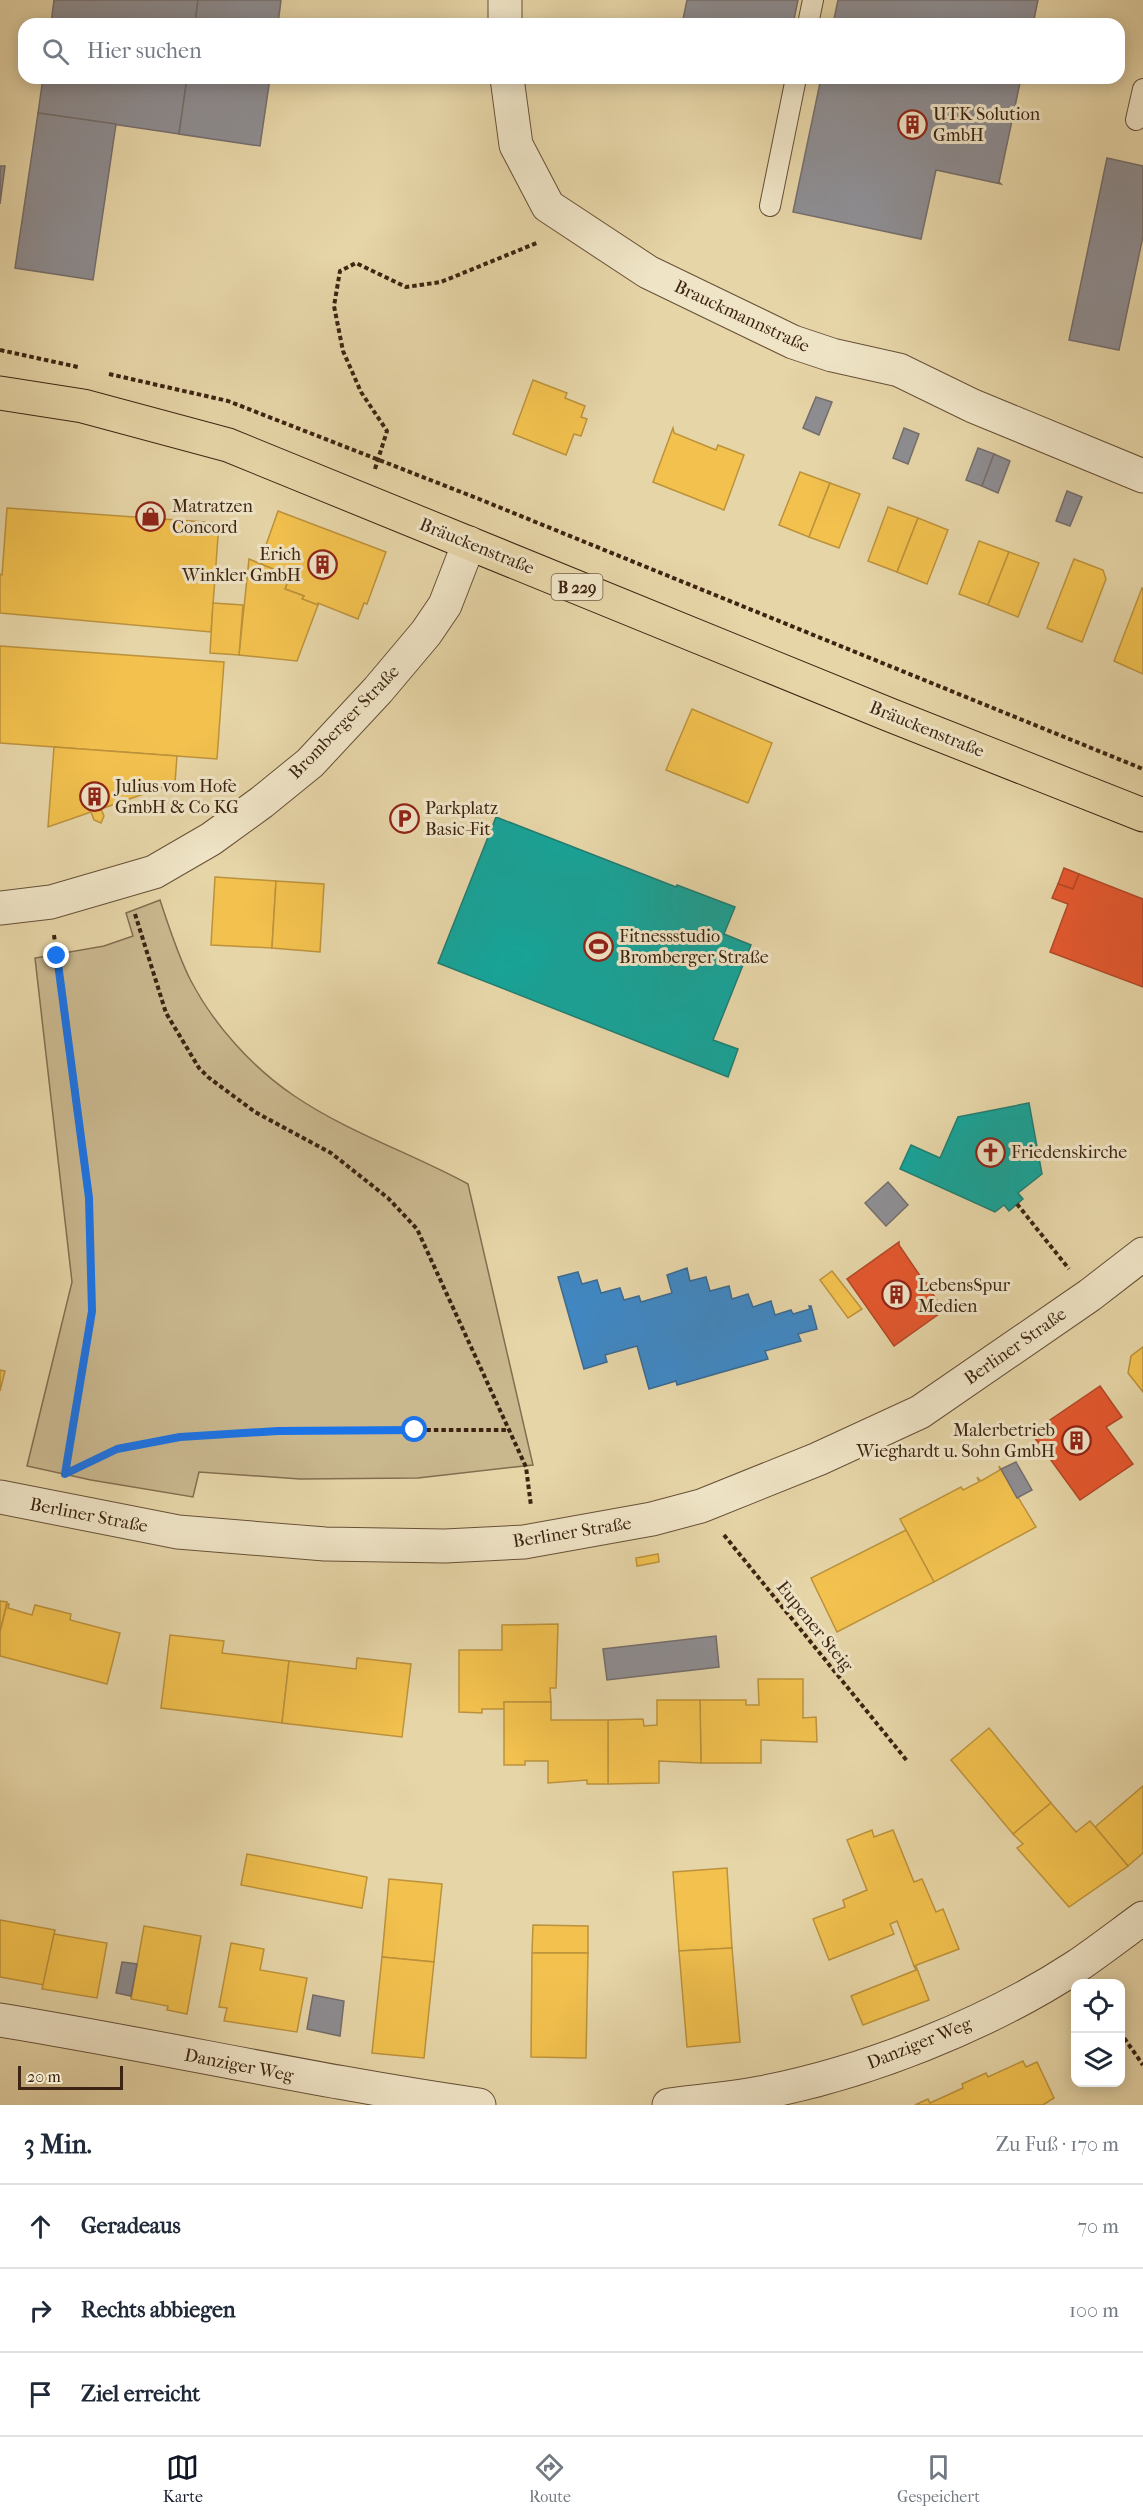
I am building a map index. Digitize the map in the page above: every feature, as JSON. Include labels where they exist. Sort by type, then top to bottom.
[{"type":"main road","name":"Bräuckenstraße","points":[[0,393],[83,406],[228,445],[890,715],[1143,815]]},
{"type":"street","points":[[505,0],[505,18]]},
{"type":"street","name":"Brauckmannstraße","points":[[508,84],[516,145],[548,206],[648,272],[793,342],[832,355],[899,370],[973,406],[1143,476]]},
{"type":"street","name":"Bromberger Straße","points":[[0,908],[51,902],[154,872],[211,839],[262,802],[310,763],[378,690],[426,633],[445,605],[469,543]]},
{"type":"street","name":"Berliner Straße","points":[[0,1497],[178,1532],[325,1544],[433,1546],[536,1541],[652,1519],[701,1506],[818,1459],[920,1412],[1090,1294],[1143,1254]]},
{"type":"street","name":"Danziger Weg","points":[[669,2105],[759,2093],[801,2083],[868,2064],[950,2033],[1018,2000],[1076,1967],[1143,1918]]},
{"type":"street","name":"Danziger Weg","points":[[0,2020],[107,2038],[379,2098],[479,2105]]},
{"type":"lane","points":[[809,18],[813,0]]},
{"type":"lane","points":[[770,206],[795,84]]},
{"type":"lane","points":[[1136,120],[1143,89]]},
{"type":"path","points":[[364,502],[387,431],[361,392],[343,351],[334,306],[340,271],[356,263],[406,287],[441,282],[529,248],[574,223]]},
{"type":"path","points":[[0,350],[80,368]]},
{"type":"path","points":[[103,373],[228,401],[1143,770]]},
{"type":"path","points":[[134,910],[166,1013],[203,1072],[255,1112],[331,1154],[388,1198],[417,1229],[526,1467]]},
{"type":"path","points":[[57,956],[89,1198],[92,1311],[65,1474],[117,1449],[180,1437],[298,1430],[508,1430]]},
{"type":"path","points":[[1017,1204],[1090,1294]]},
{"type":"path","name":"Eupener Steig","points":[[701,1506],[908,1762]]},
{"type":"path","points":[[1121,2033],[1143,2065]]},
{"type":"shaded area","points":[[160,900],[182,962],[200,997],[235,1044],[263,1072],[293,1095],[335,1120],[468,1184],[533,1465],[418,1478],[300,1479],[199,1472],[193,1497],[91,1480],[27,1466],[72,1282],[35,958],[104,946],[133,936],[126,913]]},
{"type":"building: Wohnen","points":[[533,380],[567,393],[565,398],[585,406],[581,417],[587,419],[581,436],[574,434],[566,455],[513,434]]},
{"type":"building: Wohnen","points":[[673,428],[674,433],[716,450],[718,445],[744,455],[724,510],[653,482]]},
{"type":"building: Wohnen","points":[[800,472],[830,483],[809,537],[779,525]]},
{"type":"building: Wohnen","points":[[830,483],[860,494],[839,548],[809,537]]},
{"type":"building: Wohnen","points":[[888,507],[918,518],[897,572],[868,561]]},
{"type":"building: Wohnen","points":[[7,508],[219,523],[211,632],[0,613],[0,574],[2,575]]},
{"type":"building: Wohnen","name":"Erich Winkler GmbH","points":[[278,511],[386,552],[367,604],[364,603],[358,619],[302,599],[304,596],[285,589],[290,576],[264,566],[260,562]]},
{"type":"building: Wohnen","points":[[918,518],[948,530],[927,584],[897,572]]},
{"type":"building: Wohnen","points":[[979,541],[1009,552],[988,605],[959,594]]},
{"type":"building: Wohnen","points":[[1009,552],[1039,563],[1018,617],[988,605]]},
{"type":"building: Wohnen","points":[[249,559],[290,576],[285,589],[304,596],[302,599],[318,605],[297,661],[239,655]]},
{"type":"building: Wohnen","points":[[1074,559],[1103,570],[1106,579],[1082,642],[1047,628]]},
{"type":"building: Wohnen","points":[[1143,588],[1143,674],[1114,661]]},
{"type":"building: Wohnen","points":[[213,603],[243,605],[239,655],[210,653]]},
{"type":"building: Wohnen","points":[[0,646],[224,662],[217,759],[0,743]]},
{"type":"building: Wohnen","points":[[692,709],[772,743],[748,803],[666,770]]},
{"type":"building: Wohnen","name":"Julius vom Hofe GmbH & Co KG","points":[[54,747],[177,756],[175,783],[101,809],[104,816],[101,823],[94,820],[91,812],[48,827]]},
{"type":"building: Wohnen","points":[[215,877],[276,881],[272,948],[211,945]]},
{"type":"building: Wohnen","points":[[276,881],[324,884],[320,952],[272,948]]},
{"type":"building: Wohnen","points":[[832,1271],[862,1309],[848,1318],[820,1280]]},
{"type":"building: Wohnen","points":[[1143,1347],[1143,1392],[1128,1373],[1131,1356]]},
{"type":"building: Wohnen","points":[[0,1370],[5,1371],[0,1391]]},
{"type":"building: Wohnen","points":[[999,1466],[1036,1527],[934,1582],[900,1519],[961,1487],[963,1490],[979,1482],[977,1477],[981,1481],[1000,1470]]},
{"type":"building: Wohnen","points":[[906,1530],[934,1582],[837,1632],[811,1578]]},
{"type":"building: Wohnen","points":[[658,1554],[659,1562],[637,1566],[636,1558]]},
{"type":"building: Wohnen","points":[[0,1601],[7,1602],[0,1632]]},
{"type":"building: Wohnen","points":[[7,1604],[9,1604],[8,1608],[32,1615],[35,1605],[71,1614],[70,1620],[120,1633],[107,1684],[0,1656],[0,1632]]},
{"type":"building: Wohnen","points":[[558,1624],[556,1688],[550,1688],[551,1702],[504,1702],[505,1709],[482,1709],[482,1713],[459,1712],[459,1650],[502,1650],[502,1625]]},
{"type":"building: Wohnen","points":[[170,1635],[224,1641],[222,1653],[289,1661],[282,1723],[161,1708]]},
{"type":"building: Wohnen","points":[[357,1658],[411,1664],[402,1737],[282,1723],[289,1661],[356,1669]]},
{"type":"building: Wohnen","points":[[758,1679],[803,1679],[803,1718],[816,1717],[817,1742],[761,1740],[761,1763],[701,1763],[700,1700],[746,1700],[746,1705],[759,1705]]},
{"type":"building: Wohnen","points":[[657,1700],[700,1700],[701,1763],[659,1761],[659,1783],[608,1784],[608,1720],[643,1719],[644,1726],[657,1725]]},
{"type":"building: Wohnen","points":[[504,1702],[551,1702],[551,1720],[608,1720],[608,1784],[587,1784],[587,1780],[548,1783],[548,1761],[525,1761],[525,1765],[504,1765]]},
{"type":"building: Wohnen","points":[[989,1728],[1051,1803],[1013,1834],[951,1760]]},
{"type":"building: Wohnen","points":[[1143,1786],[1143,1853],[1128,1866],[1095,1827]]},
{"type":"building: Wohnen","points":[[1051,1803],[1076,1832],[1090,1821],[1128,1866],[1069,1907],[1017,1848],[1023,1844],[1013,1834]]},
{"type":"building: Wohnen","points":[[872,1830],[874,1837],[893,1830],[914,1882],[922,1879],[936,1912],[943,1909],[959,1949],[914,1966],[897,1921],[890,1924],[894,1934],[829,1960],[813,1919],[845,1907],[843,1900],[867,1890],[847,1840]]},
{"type":"building: Wohnen","points":[[247,1854],[367,1877],[362,1908],[241,1885]]},
{"type":"building: Wohnen","points":[[727,1868],[732,1948],[679,1951],[673,1872]]},
{"type":"building: Wohnen","points":[[389,1879],[442,1884],[434,1962],[382,1957]]},
{"type":"building: Wohnen","points":[[0,1920],[55,1930],[44,1985],[0,1977]]},
{"type":"building: Wohnen","points":[[533,1925],[588,1926],[588,1953],[532,1953]]},
{"type":"building: Wohnen","points":[[144,1926],[201,1936],[187,2014],[167,2010],[168,2006],[131,1999]]},
{"type":"building: Wohnen","points":[[54,1934],[107,1943],[97,1998],[42,1989]]},
{"type":"building: Wohnen","points":[[231,1943],[264,1949],[260,1970],[307,1978],[297,2032],[224,2021],[227,2008],[219,2007]]},
{"type":"building: Wohnen","points":[[732,1948],[740,2042],[687,2047],[679,1951]]},
{"type":"building: Wohnen","points":[[532,1953],[588,1953],[586,2058],[531,2057]]},
{"type":"building: Wohnen","points":[[382,1957],[434,1962],[424,2058],[372,2053]]},
{"type":"building: Wohnen","points":[[914,1966],[916,1966],[929,2000],[863,2025],[851,1996],[916,1970]]},
{"type":"building: Wohnen","points":[[1023,2061],[1026,2067],[1037,2062],[1054,2098],[1043,2105],[915,2105],[928,2099],[930,2103],[963,2088],[962,2084],[986,2073],[988,2077]]},
{"type":"building: Handel","points":[[1064,868],[1079,874],[1073,889],[1058,884]]},
{"type":"building: Handel","points":[[1079,874],[1143,899],[1143,987],[1050,952],[1068,904],[1052,898],[1058,884],[1073,889]]},
{"type":"building: Handel","name":"LebensSpur Medien","points":[[899,1242],[943,1309],[946,1309],[894,1346],[847,1279]]},
{"type":"building: Handel","name":"Malerbetrieb Wieghardt u. Sohn GmbH","points":[[1100,1386],[1122,1417],[1106,1427],[1133,1464],[1080,1500],[1031,1433]]},
{"type":"building: Schulen","points":[[687,1268],[690,1281],[706,1277],[710,1291],[729,1286],[732,1299],[748,1294],[753,1307],[771,1301],[775,1315],[791,1310],[793,1314],[810,1309],[809,1306],[811,1306],[817,1329],[798,1334],[801,1341],[765,1351],[768,1359],[677,1385],[676,1381],[649,1389],[637,1346],[605,1355],[607,1362],[584,1369],[558,1277],[578,1272],[582,1284],[597,1280],[601,1293],[620,1288],[624,1300],[639,1296],[641,1302],[672,1293],[667,1275]]},
{"type":"building: Öffentlich","name":"Fitnessstudio Bromberger Straße","points":[[496,817],[676,887],[677,885],[735,907],[724,934],[751,945],[713,1040],[738,1049],[728,1077],[438,963]]},
{"type":"building: Öffentlich","name":"Friedenskirche","points":[[1029,1103],[1042,1174],[1018,1193],[1023,1199],[1009,1211],[1004,1205],[995,1212],[900,1169],[911,1145],[940,1158],[958,1117]]},
{"type":"building: Industrie","points":[[54,0],[198,0],[196,18],[52,18]]},
{"type":"building: Industrie","points":[[198,0],[281,0],[279,18],[196,18]]},
{"type":"building: Industrie","points":[[687,0],[798,0],[794,18],[683,18]]},
{"type":"building: Industrie","points":[[838,0],[1038,0],[1034,18],[834,18]]},
{"type":"building: Industrie","points":[[42,84],[186,84],[179,134],[38,113]]},
{"type":"building: Industrie","points":[[186,84],[269,84],[260,146],[179,134]]},
{"type":"building: Industrie","name":"UTK Solution GmbH","points":[[820,84],[1020,84],[999,182],[1001,184],[936,170],[921,239],[793,212]]},
{"type":"building: Industrie","points":[[38,113],[116,124],[93,280],[15,268]]},
{"type":"building: Industrie","points":[[1107,158],[1143,166],[1143,236],[1119,350],[1069,340]]},
{"type":"building: Industrie","points":[[0,166],[5,166],[0,204]]},
{"type":"building: Industrie","points":[[816,397],[832,402],[819,435],[803,428]]},
{"type":"building: Industrie","points":[[904,428],[919,434],[908,464],[893,458]]},
{"type":"building: Industrie","points":[[978,448],[994,454],[982,486],[966,480]]},
{"type":"building: Industrie","points":[[994,454],[1010,461],[998,493],[982,486]]},
{"type":"building: Industrie","points":[[1067,491],[1082,497],[1070,526],[1056,521]]},
{"type":"building: Industrie","points":[[888,1182],[908,1205],[886,1226],[865,1203]]},
{"type":"building: Industrie","points":[[1016,1462],[1032,1490],[1017,1498],[1001,1469]]},
{"type":"building: Industrie","points":[[716,1636],[719,1667],[607,1680],[603,1649]]},
{"type":"building: Industrie","points":[[122,1962],[137,1964],[131,1996],[116,1993]]},
{"type":"building: Industrie","points":[[313,1995],[344,2001],[340,2036],[307,2029]]},
{"type":"place","name":"UTK Solution GmbH","points":[[912,124]]},
{"type":"place","name":"Matratzen Concord","points":[[151,516]]},
{"type":"place","name":"Erich Winkler GmbH","points":[[322,564]]},
{"type":"place","name":"Julius vom Hofe GmbH & Co KG","points":[[94,796]]},
{"type":"place","name":"Parkplatz Basic-Fit","points":[[404,818]]},
{"type":"place","name":"Fitnessstudio Bromberger Straße","points":[[598,946]]},
{"type":"place","name":"Friedenskirche","points":[[990,1152]]},
{"type":"place","name":"LebensSpur Medien","points":[[897,1295]]},
{"type":"place","name":"Malerbetrieb Wieghardt u. Sohn GmbH","points":[[1076,1440]]},
{"type":"route","points":[[57,956],[89,1198],[92,1311],[65,1474],[117,1449],[180,1437],[278,1431],[415,1430]]}]
